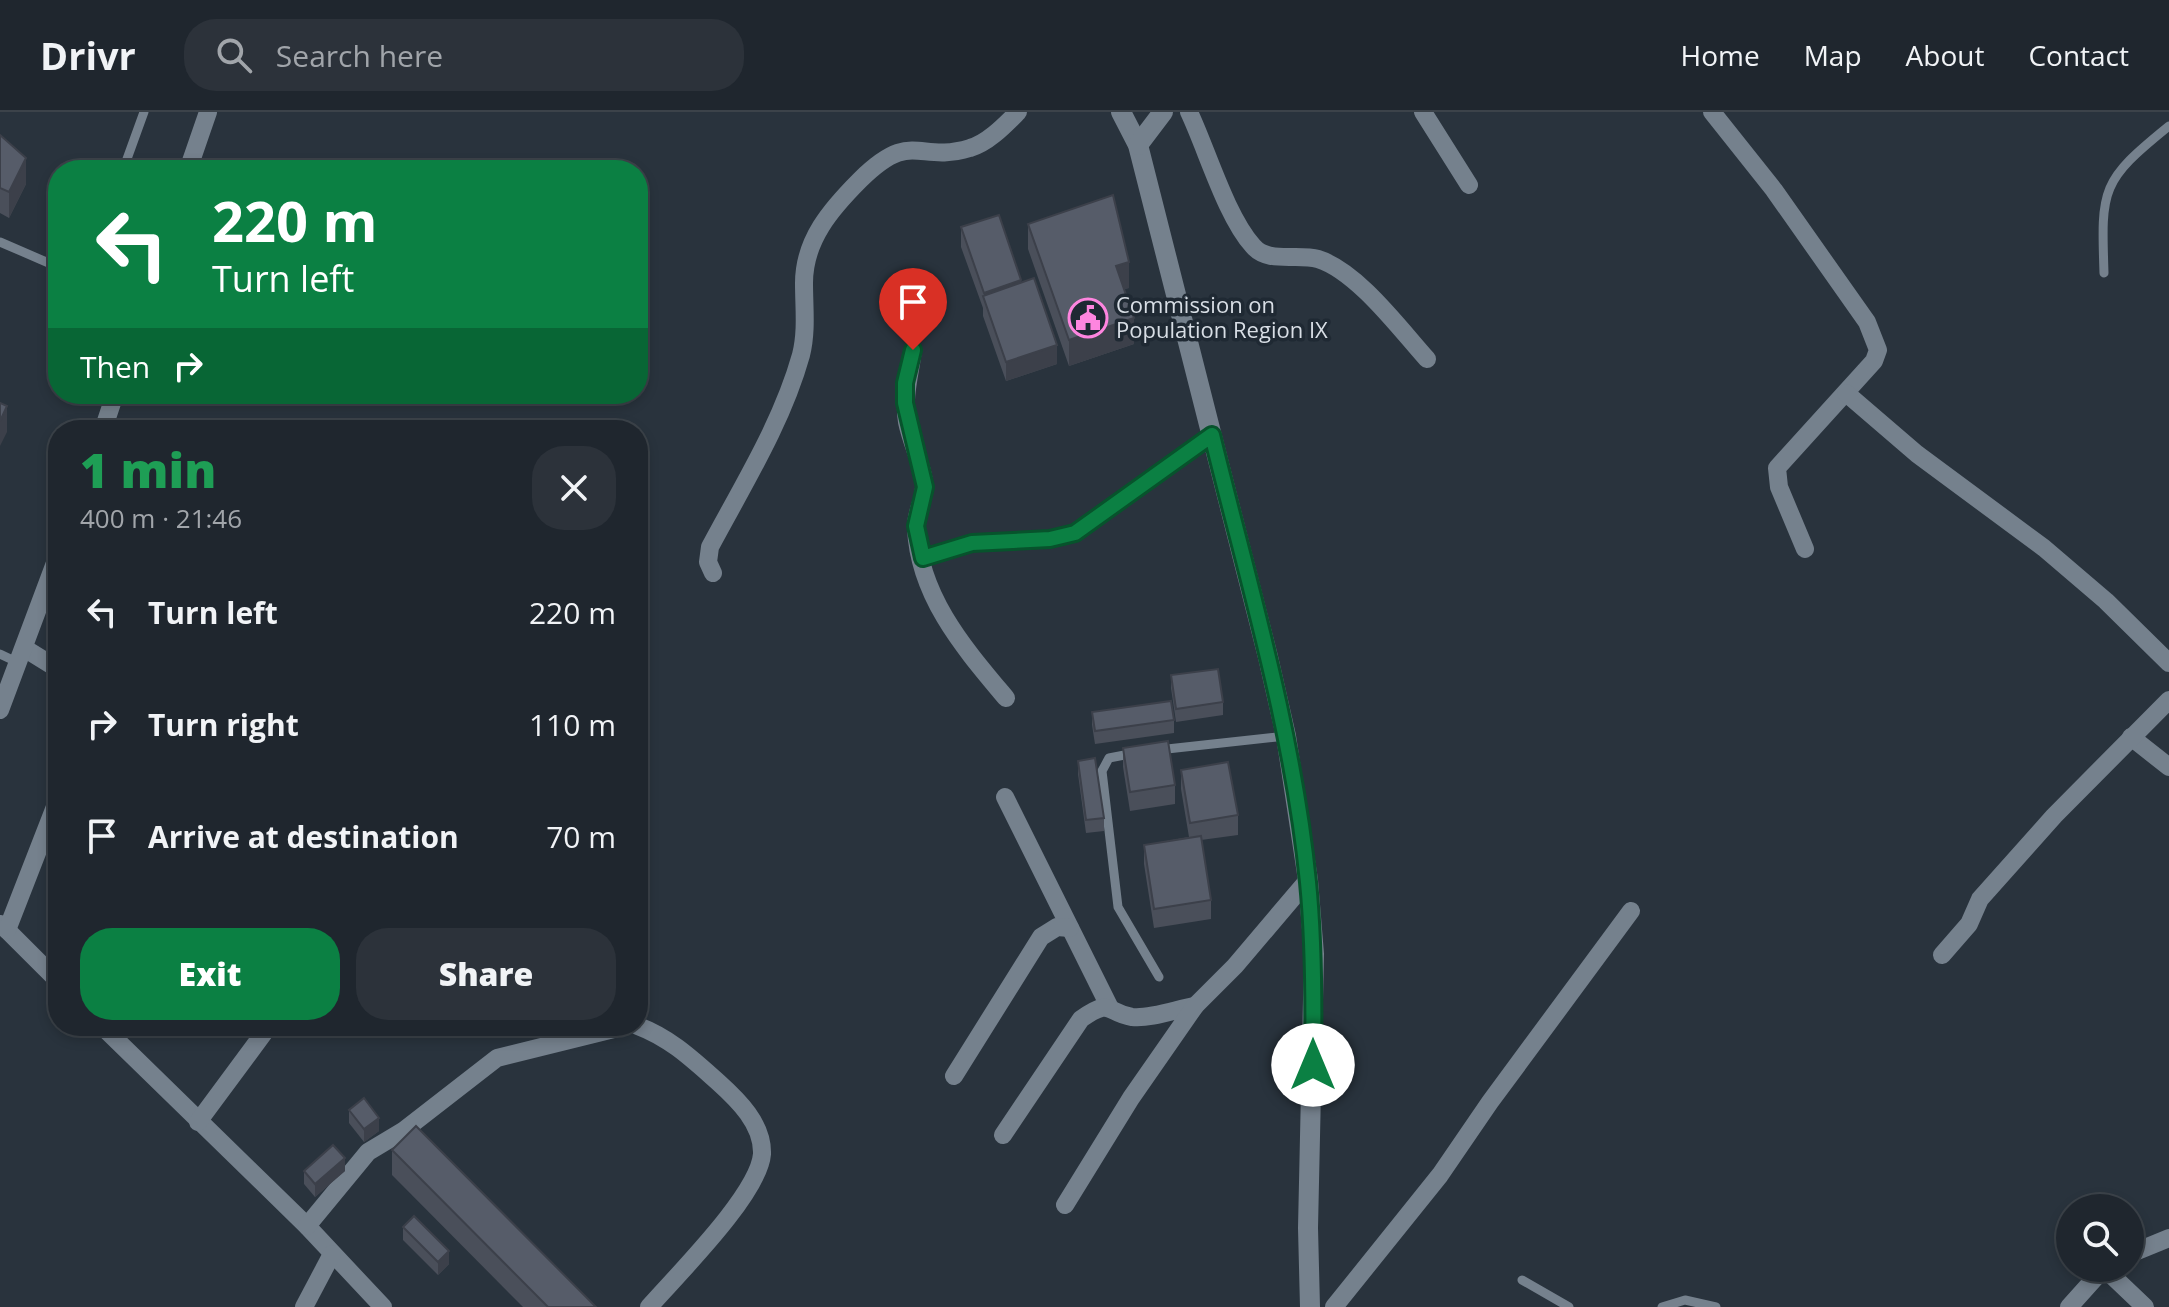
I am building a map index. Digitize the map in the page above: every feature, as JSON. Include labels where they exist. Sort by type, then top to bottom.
[{"type":"main road","points":[[1121,112],[1138,145],[1286,736],[1308,880],[1314,954],[1308,1228],[1310,1307]]},
{"type":"main road","points":[[1138,145],[1163,112]]},
{"type":"street","points":[[191,160],[208,112]]},
{"type":"street","points":[[713,573],[708,562],[710,547],[771,431],[801,354],[807,318],[804,281],[818,228],[860,180],[890,154],[909,148],[953,151],[973,148],[1018,112]]},
{"type":"street","points":[[1189,112],[1254,249],[1269,256],[1318,259],[1343,273],[1427,359]]},
{"type":"street","points":[[1423,112],[1469,185]]},
{"type":"street","points":[[1712,112],[1774,190],[1874,336],[1878,350],[1874,361],[1777,468],[1779,487],[1805,549]]},
{"type":"street","points":[[913,350],[905,383],[905,403],[925,487],[916,526],[933,597],[945,619],[1006,698]]},
{"type":"street","points":[[1846,393],[1917,454],[2044,548],[2106,601],[2169,663]]},
{"type":"street","points":[[923,558],[972,543],[1050,539],[1075,533],[1212,435]]},
{"type":"street","points":[[0,710],[48,583]]},
{"type":"street","points":[[22,655],[48,665]]},
{"type":"street","points":[[1942,955],[1969,924],[1980,899],[2054,816],[2169,700]]},
{"type":"street","points":[[2131,737],[2169,767]]},
{"type":"street","points":[[1005,797],[1109,1006],[1132,1017],[1195,1006]]},
{"type":"street","points":[[48,823],[4,927],[48,971]]},
{"type":"street","points":[[1065,1205],[1115,1122],[1195,1006],[1235,966],[1308,880]]},
{"type":"street","points":[[1334,1307],[1432,1187],[1631,911]]},
{"type":"street","points":[[954,1076],[1041,937],[1057,927],[1070,928]]},
{"type":"street","points":[[1003,1135],[1081,1019],[1109,1006]]},
{"type":"street","points":[[648,1030],[666,1036],[736,1099],[755,1124],[762,1154],[752,1181],[732,1212],[649,1307]]},
{"type":"street","points":[[112,1036],[307,1226],[383,1307]]},
{"type":"street","points":[[198,1122],[262,1036]]},
{"type":"street","points":[[307,1226],[368,1152],[403,1131],[497,1058],[586,1036]]},
{"type":"street","points":[[2144,1248],[2169,1238]]},
{"type":"street","points":[[304,1307],[332,1254]]},
{"type":"street","points":[[2069,1307],[2091,1282]]},
{"type":"street","points":[[2119,1282],[2145,1307]]},
{"type":"lane","points":[[127,160],[144,112]]},
{"type":"lane","points":[[2104,273],[2105,195],[2113,177],[2169,126]]},
{"type":"lane","points":[[0,242],[48,263]]},
{"type":"lane","points":[[0,654],[22,655]]},
{"type":"lane","points":[[1159,977],[1118,907],[1102,771],[1104,764],[1109,758],[1123,754],[1286,736]]},
{"type":"lane","points":[[1522,1280],[1569,1307]]},
{"type":"lane","points":[[1662,1307],[1685,1300],[1716,1307]]},
{"type":"building","points":[[0,135],[26,158],[9,192],[0,188]]},
{"type":"building","name":"Commission on Population Region IX","points":[[1113,195],[1129,262],[1116,266],[1134,318],[1069,340],[1028,224]]},
{"type":"building","points":[[999,215],[1021,280],[984,293],[961,227]]},
{"type":"building","points":[[1034,278],[1057,345],[1006,362],[983,296]]},
{"type":"building","points":[[0,403],[7,406],[0,421]]},
{"type":"building","points":[[1218,669],[1223,702],[1176,709],[1171,675]]},
{"type":"building","points":[[1171,701],[1174,720],[1095,731],[1092,712]]},
{"type":"building","points":[[1168,741],[1175,785],[1130,792],[1123,748]]},
{"type":"building","points":[[1095,758],[1104,818],[1086,820],[1078,761]]},
{"type":"building","points":[[1228,762],[1238,815],[1190,823],[1181,770]]},
{"type":"building","points":[[1201,836],[1211,900],[1154,909],[1144,845]]},
{"type":"building","points":[[364,1098],[379,1118],[364,1129],[349,1110]]},
{"type":"building","points":[[416,1126],[596,1307],[548,1307],[392,1150]]},
{"type":"building","points":[[333,1145],[345,1158],[315,1184],[304,1171]]},
{"type":"building","points":[[414,1216],[449,1251],[438,1262],[403,1227]]},
{"type":"place","name":"Commission on Population Region IX","points":[[1088,318]]},
{"type":"route","points":[[913,350],[905,383],[905,403],[925,487],[916,526],[923,558],[972,543],[1050,539],[1075,533],[1212,435],[1286,736],[1308,880],[1314,954],[1313,1065]]}]
